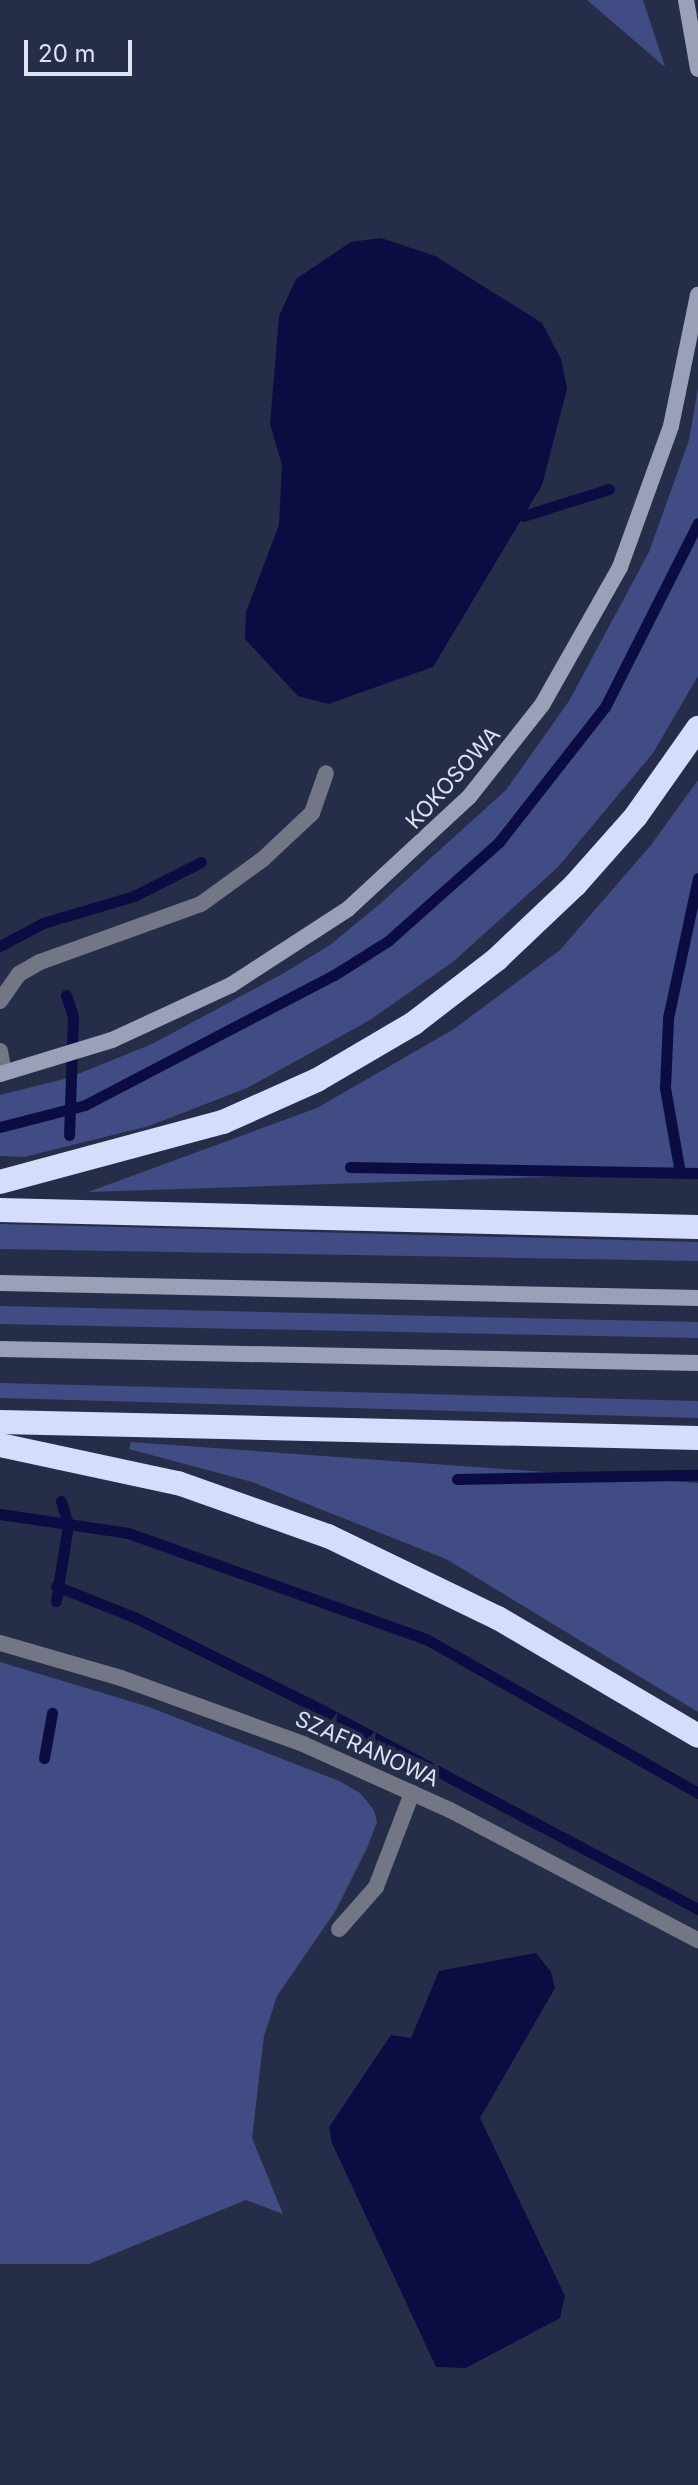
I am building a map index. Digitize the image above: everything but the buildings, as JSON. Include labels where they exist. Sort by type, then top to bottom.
[{"type":"highway","points":[[0,1182],[94,1161],[223,1122],[317,1080],[414,1023],[497,959],[575,885],[655,791],[698,728]]},
{"type":"highway","points":[[0,1210],[698,1227]]},
{"type":"highway","points":[[0,1422],[698,1438]]},
{"type":"highway","points":[[0,1445],[178,1483],[328,1536],[498,1618],[698,1736]]},
{"type":"main road","points":[[686,0],[698,69]]},
{"type":"main road","name":"KOKOSOWA","points":[[2,1074],[112,1040],[231,985],[348,909],[469,797],[542,705],[620,567],[671,426],[698,295]]},
{"type":"main road","points":[[0,1283],[698,1298]]},
{"type":"main road","points":[[0,1349],[698,1363]]},
{"type":"street","points":[[0,1001],[19,974],[40,962],[173,918],[221,891],[312,813],[326,773]]},
{"type":"street","points":[[0,1051],[2,1074]]},
{"type":"street","name":"SZAFRANOWA","points":[[0,1643],[121,1678],[270,1731],[412,1793],[698,1940]]},
{"type":"street","points":[[339,1929],[376,1887],[412,1793]]},
{"type":"shaded area","points":[[587,0],[643,0],[665,67]]},
{"type":"shaded area","points":[[381,238],[435,256],[542,323],[561,359],[567,389],[542,485],[433,667],[328,704],[298,696],[245,639],[246,612],[279,525],[282,465],[270,424],[279,316],[296,279],[351,242]]},
{"type":"shaded area","points":[[698,388],[698,676],[653,753],[558,867],[454,961],[370,1020],[247,1088],[149,1126],[24,1157],[0,1156],[0,1095],[68,1078],[152,1044],[284,973],[330,945],[381,903],[506,790],[569,701],[649,552],[689,440]]},
{"type":"shaded area","points":[[698,780],[698,1172],[88,1192],[317,1108],[454,1029],[560,950],[651,845]]},
{"type":"shaded area","points":[[0,1224],[698,1242],[698,1261],[0,1249]]},
{"type":"shaded area","points":[[0,1306],[698,1322],[698,1338],[0,1324]]},
{"type":"shaded area","points":[[0,1383],[698,1401],[698,1418],[0,1398]]},
{"type":"shaded area","points":[[131,1442],[698,1483],[698,1712],[446,1559],[252,1482],[129,1449]]},
{"type":"shaded area","points":[[0,1662],[149,1707],[339,1781],[360,1793],[374,1810],[377,1822],[367,1848],[336,1910],[277,1996],[264,2036],[252,2138],[283,2214],[246,2200],[89,2264],[0,2264]]},
{"type":"shaded area","points":[[536,1953],[551,1972],[555,1988],[480,2118],[565,2296],[560,2318],[466,2368],[436,2367],[332,2143],[329,2127],[391,2035],[411,2038],[439,1971]]},
{"type":"waterway","points":[[523,516],[609,489]]},
{"type":"waterway","points":[[0,1127],[85,1105],[334,975],[388,941],[499,842],[605,707],[698,523]]},
{"type":"waterway","points":[[0,946],[43,923],[134,896],[201,862]]},
{"type":"waterway","points":[[680,1173],[665,1088],[668,1018],[698,878]]},
{"type":"waterway","points":[[66,995],[73,1017],[69,1135]]},
{"type":"waterway","points":[[350,1167],[698,1173]]},
{"type":"waterway","points":[[457,1479],[698,1475]]},
{"type":"waterway","points":[[56,1601],[68,1524],[61,1501]]},
{"type":"waterway","points":[[0,1514],[128,1533],[426,1639],[698,1793]]},
{"type":"waterway","points":[[56,1586],[136,1618],[324,1711],[698,1909]]},
{"type":"waterway","points":[[44,1758],[52,1713]]}]
